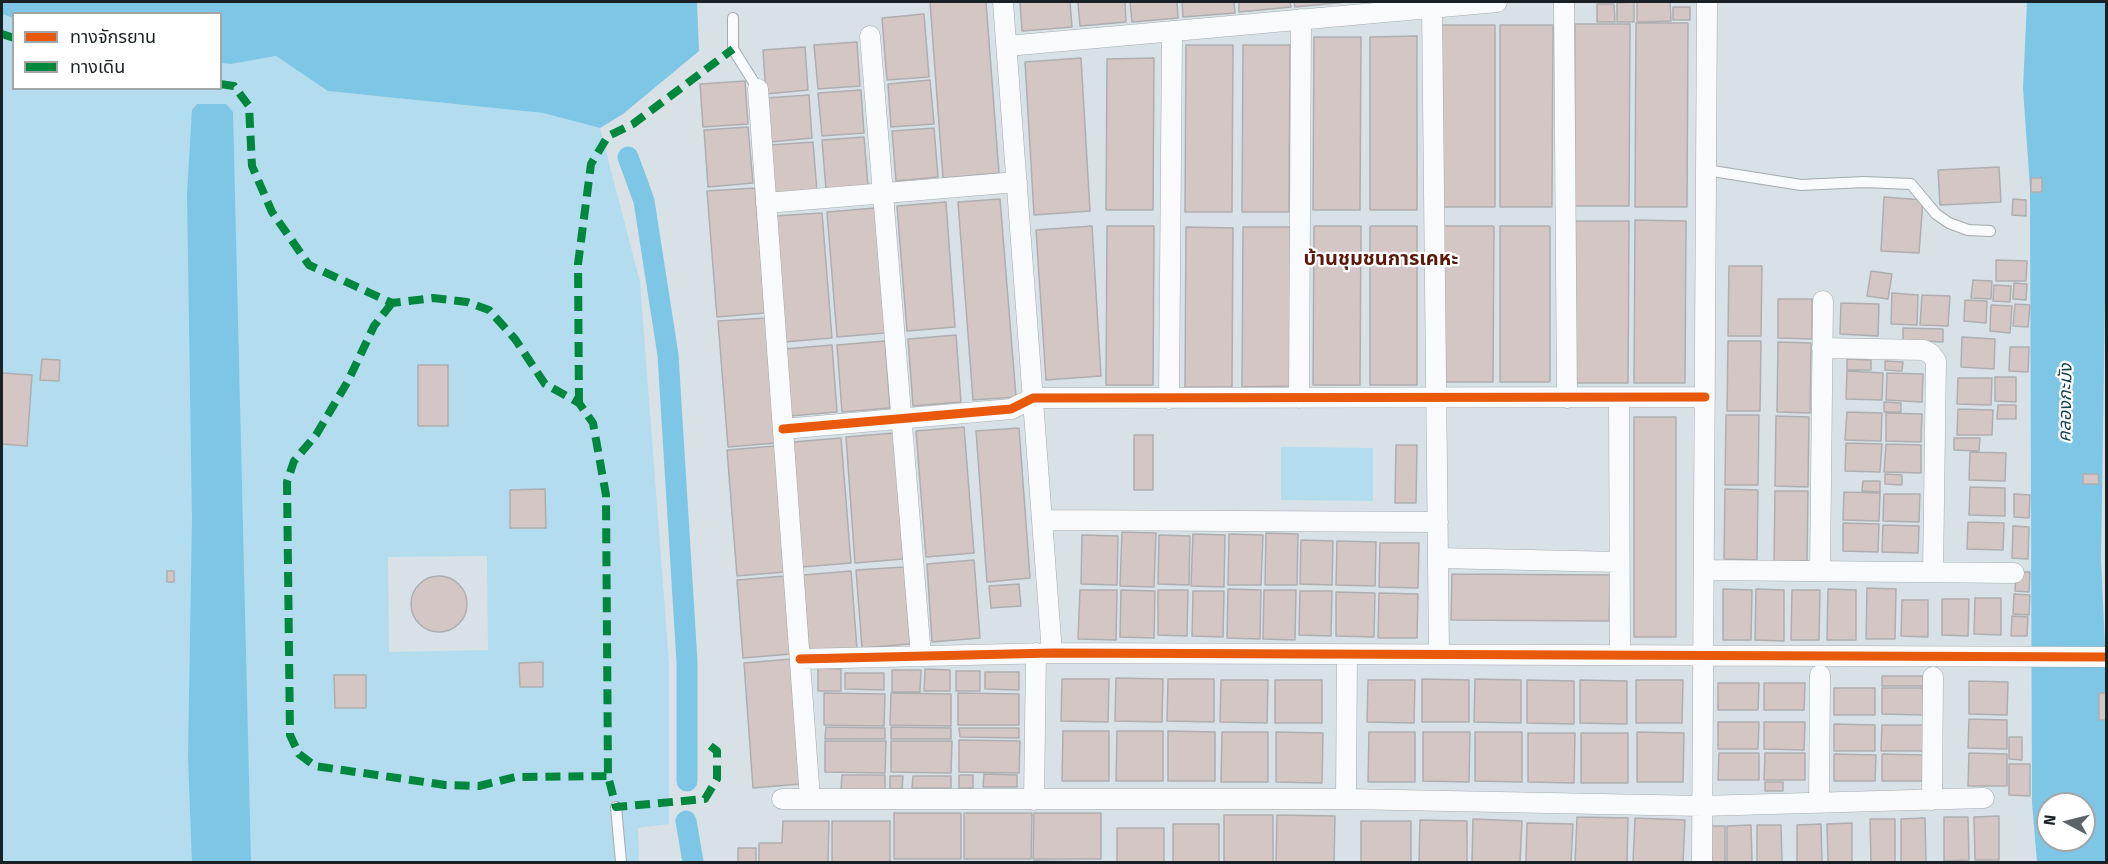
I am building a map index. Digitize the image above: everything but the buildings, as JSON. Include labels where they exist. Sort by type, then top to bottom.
[{"type":"street","points":[[1003,2],[1042,520],[1044,653],[1034,800]]},
{"type":"street","points":[[1007,46],[1497,2]]},
{"type":"street","points":[[1564,2],[1566,398]]},
{"type":"street","points":[[1702,862],[1707,2]]},
{"type":"street","points":[[1432,7],[1439,654]]},
{"type":"street","points":[[1299,398],[1301,19]]},
{"type":"street","points":[[1169,399],[1172,31]]},
{"type":"street","points":[[870,36],[921,656]]},
{"type":"street","points":[[758,89],[810,799]]},
{"type":"street","points":[[766,203],[1017,182]]},
{"type":"street","points":[[1820,571],[1822,301]]},
{"type":"street","points":[[1821,348],[1924,350],[1936,361],[1933,572]]},
{"type":"street","points":[[783,429],[1011,409],[1033,398],[1705,398]]},
{"type":"street","points":[[1618,398],[1620,654]]},
{"type":"street","points":[[1042,520],[1438,522]]},
{"type":"street","points":[[1438,558],[1619,562]]},
{"type":"street","points":[[1704,570],[2014,573]]},
{"type":"street","points":[[800,659],[1044,653],[2106,657]]},
{"type":"street","points":[[1346,799],[1347,654]]},
{"type":"street","points":[[1819,803],[1820,675]]},
{"type":"street","points":[[1932,800],[1933,677]]},
{"type":"street","points":[[782,799],[1346,799],[1702,806],[1984,798]]},
{"type":"lane","points":[[733,18],[733,49],[750,72],[758,89]]},
{"type":"lane","points":[[1706,170],[1801,185],[1864,182],[1911,183],[1936,214],[1949,223],[1968,230],[1990,231]]},
{"type":"lane","points":[[616,807],[621,862]]},
{"type":"shaded area","points":[[2,14],[12,18],[12,90],[222,90],[222,63],[231,64],[276,56],[329,91],[543,113],[600,128],[640,282],[669,663],[669,824],[638,828],[639,862],[2,862]],"holes":[[[487,556],[488,650],[389,652],[388,557]]]},
{"type":"shaded area","points":[[1281,447],[1373,448],[1373,501],[1281,500]]},
{"type":"water","points":[[2,2],[697,2],[699,51],[623,114],[600,128],[543,113],[328,91],[276,56],[231,64],[222,63],[222,12],[12,12],[12,18],[2,14]]},
{"type":"water","name":"คลองกะมัง","points":[[2027,2],[2106,2],[2106,237],[2101,559],[2106,668],[2106,862],[2037,862],[2036,852],[2096,852],[2096,792],[2036,792],[2036,850],[2032,803],[2030,188],[2023,88]]},
{"type":"water","points":[[197,104],[226,104],[233,112],[251,862],[192,862],[188,758],[192,519],[187,194],[192,110]]},
{"type":"waterway","points":[[628,157],[644,201],[668,355],[687,662],[687,781]]},
{"type":"waterway","points":[[686,821],[693,862]]},
{"type":"marked path","points":[[2,34],[12,37]]},
{"type":"marked path","points":[[579,403],[578,264],[591,164],[608,136],[633,124],[733,49]]},
{"type":"marked path","points":[[222,84],[234,86],[249,106],[252,166],[272,212],[309,265],[392,303],[433,298],[467,302],[489,310],[515,339],[545,384],[579,403],[593,423],[606,495],[608,776],[616,807],[705,799],[717,779],[717,751],[704,741]]},
{"type":"marked path","points":[[392,303],[374,326],[348,381],[316,435],[294,461],[287,482],[290,735],[299,754],[315,766],[445,785],[479,786],[515,777],[608,776]]},
{"type":"cycle path","points":[[783,429],[1011,409],[1033,398],[1705,397]]},
{"type":"cycle path","points":[[800,659],[1052,653],[2106,657]]},
{"type":"district","name":"บ้านชุมชนการเคหะ","points":[[1381,259]]}]
